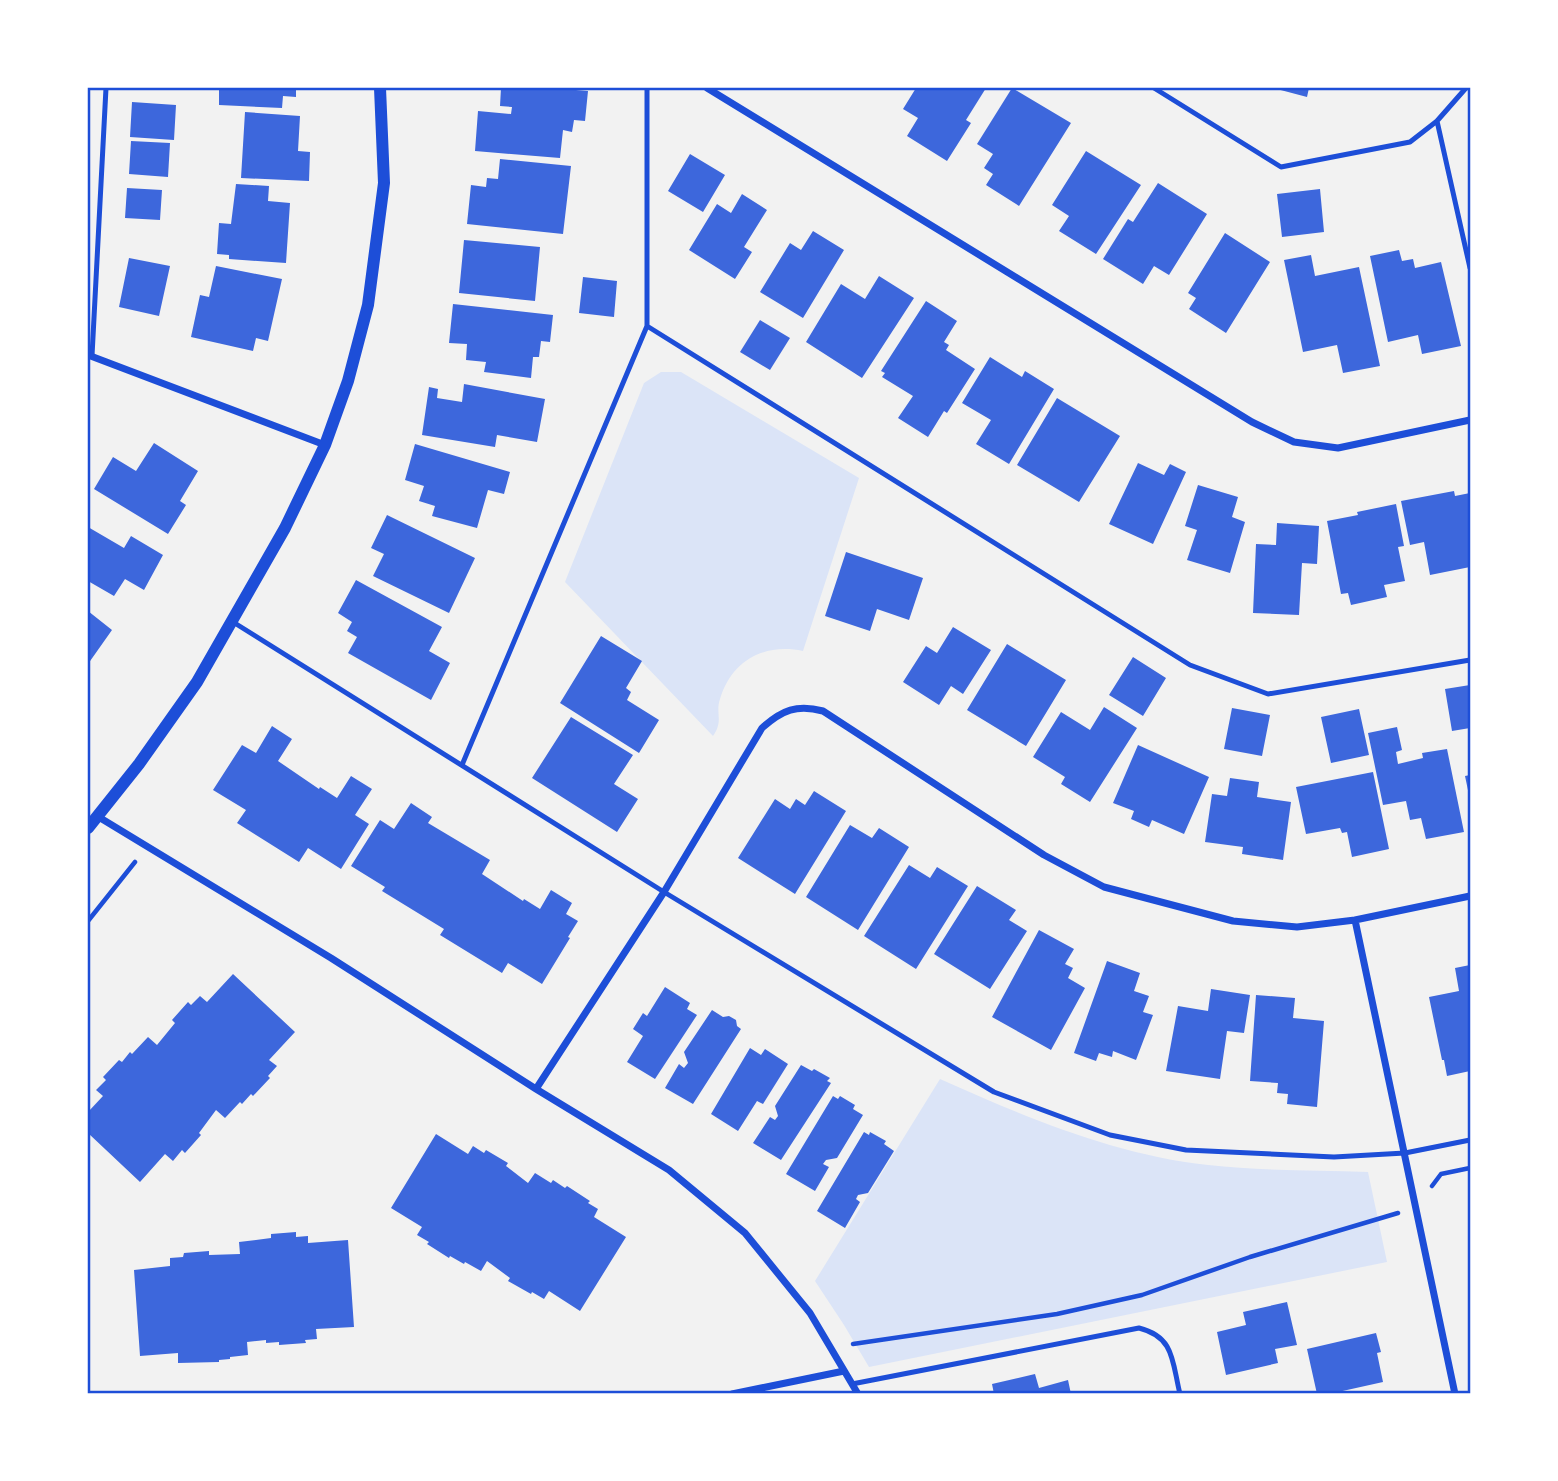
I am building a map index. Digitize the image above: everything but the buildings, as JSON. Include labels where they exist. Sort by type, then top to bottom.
[{"type":"street","points":[[88,828],[139,764],[190,692],[233,622],[285,528],[326,445],[348,381],[368,305],[383,183],[380,88]]},
{"type":"street","points":[[708,88],[1252,422],[1294,442],[1338,448],[1471,420]]},
{"type":"street","points":[[90,356],[326,445]]},
{"type":"street","points":[[536,1089],[664,892],[762,728],[772,719],[805,706],[824,712],[1044,855],[1104,887],[1233,921],[1297,927],[1354,920],[1471,896]]},
{"type":"street","points":[[97,816],[331,958],[669,1170],[745,1233],[810,1313],[858,1394]]},
{"type":"street","points":[[1354,920],[1455,1394]]},
{"type":"street","points":[[732,1394],[844,1371]]},
{"type":"lane","points":[[90,356],[106,88]]},
{"type":"lane","points":[[463,765],[647,326],[647,88]]},
{"type":"lane","points":[[1154,88],[1281,167],[1410,142],[1437,121],[1466,88]]},
{"type":"lane","points":[[1437,121],[1471,268]]},
{"type":"lane","points":[[647,326],[1191,665],[1268,694],[1471,660]]},
{"type":"lane","points":[[233,622],[664,892],[994,1092],[1110,1135],[1186,1150],[1334,1157],[1405,1153],[1471,1140]]},
{"type":"lane","points":[[852,1384],[1139,1328],[1161,1337],[1168,1345],[1180,1394]]},
{"type":"path","points":[[88,922],[148,846]]},
{"type":"path","points":[[834,1352],[852,1345],[1057,1314],[1142,1295],[1250,1257],[1415,1209],[1441,1174],[1471,1168]]},
{"type":"shaded area","points":[[661,372],[681,372],[859,478],[803,651],[789,649],[763,652],[741,665],[725,685],[718,709],[718,726],[713,736],[565,582],[644,383]]},
{"type":"shaded area","points":[[940,1079],[1038,1120],[1139,1153],[1228,1167],[1368,1172],[1387,1262],[869,1367],[815,1281]]}]
